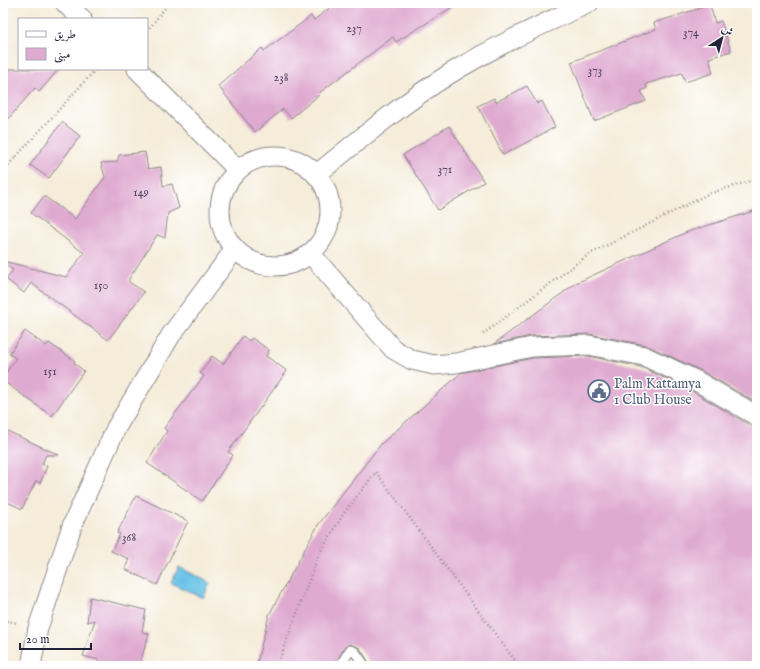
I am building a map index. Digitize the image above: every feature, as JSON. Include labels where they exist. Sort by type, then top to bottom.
[{"type":"street","points":[[65,3],[81,18]]},
{"type":"street","points":[[316,175],[382,121],[451,73],[525,32],[589,3]]},
{"type":"street","points":[[138,70],[238,170]]},
{"type":"street","points":[[270,156],[287,158],[303,164],[316,175],[326,191],[330,210],[327,228],[318,245],[307,256],[287,265],[268,266],[250,260],[235,249],[225,234],[220,212],[221,200],[227,183],[238,170],[253,160],[270,156]]},
{"type":"street","points":[[31,666],[38,628],[72,526],[116,428],[171,335],[235,249]]},
{"type":"street","points":[[310,252],[393,349],[412,360],[434,365],[456,363],[532,347],[588,345],[644,356],[695,380],[757,416]]},
{"type":"lane","points":[[340,666],[346,654],[350,650],[355,652],[365,666]]},
{"type":"path","points":[[148,30],[169,3]]},
{"type":"path","points":[[3,171],[95,70]]},
{"type":"path","points":[[481,335],[588,255],[708,194],[757,179]]},
{"type":"path","points":[[277,666],[319,554],[344,513],[376,472],[519,666]]},
{"type":"water","points":[[179,567],[210,583],[203,598],[171,583]]},
{"type":"building","points":[[336,3],[459,3],[396,42],[393,37],[318,94],[319,95],[291,118],[283,109],[255,132],[218,86],[262,48],[264,51],[311,16],[314,20]]},
{"type":"building","points":[[710,5],[715,23],[721,21],[731,51],[709,58],[713,73],[685,82],[682,73],[646,84],[647,88],[641,91],[646,101],[594,121],[571,62],[656,29],[654,23]]},
{"type":"building","points":[[3,69],[58,70],[39,92],[35,88],[3,125]]},
{"type":"building","points":[[527,86],[537,104],[542,101],[555,127],[503,155],[478,106],[494,98],[496,102]]},
{"type":"building","points":[[62,122],[80,136],[49,178],[30,165]]},
{"type":"building","points":[[449,126],[484,182],[438,210],[403,155]]},
{"type":"building","points":[[145,152],[148,169],[161,167],[163,186],[172,184],[179,208],[168,213],[165,238],[157,235],[129,279],[129,282],[144,292],[108,340],[31,283],[24,293],[6,279],[13,270],[3,263],[3,261],[66,277],[84,253],[31,213],[44,196],[75,219],[105,177],[101,163],[117,162],[119,155]]},
{"type":"building","points":[[757,210],[757,403],[700,370],[646,345],[589,334],[531,336],[494,344],[576,283],[687,232]]},
{"type":"building","points":[[25,331],[46,346],[49,343],[75,361],[74,363],[84,371],[52,416],[3,381],[3,377],[16,358],[9,354]]},
{"type":"building","points":[[243,336],[249,341],[252,338],[269,350],[266,356],[287,371],[228,452],[233,455],[202,501],[147,463],[167,431],[164,428],[204,376],[200,373],[212,356],[223,364]]},
{"type":"building","name":"Palm Kattamya 1 Club House","points":[[588,356],[641,367],[690,390],[751,426],[757,427],[757,666],[371,666],[360,648],[350,644],[345,647],[334,666],[256,666],[269,615],[318,525],[381,444],[461,373],[533,358]]},
{"type":"building","points":[[3,429],[59,455],[46,455],[42,464],[47,466],[40,483],[36,481],[22,509],[3,500]]},
{"type":"building","points":[[136,496],[188,521],[157,585],[125,569],[129,559],[111,551],[120,534],[117,533]]},
{"type":"building","points":[[90,597],[146,610],[142,632],[149,634],[139,666],[98,666],[99,660],[83,656],[95,620],[87,622]]},
{"type":"place","name":"Palm Kattamya 1 Club House","points":[[599,391]]}]
